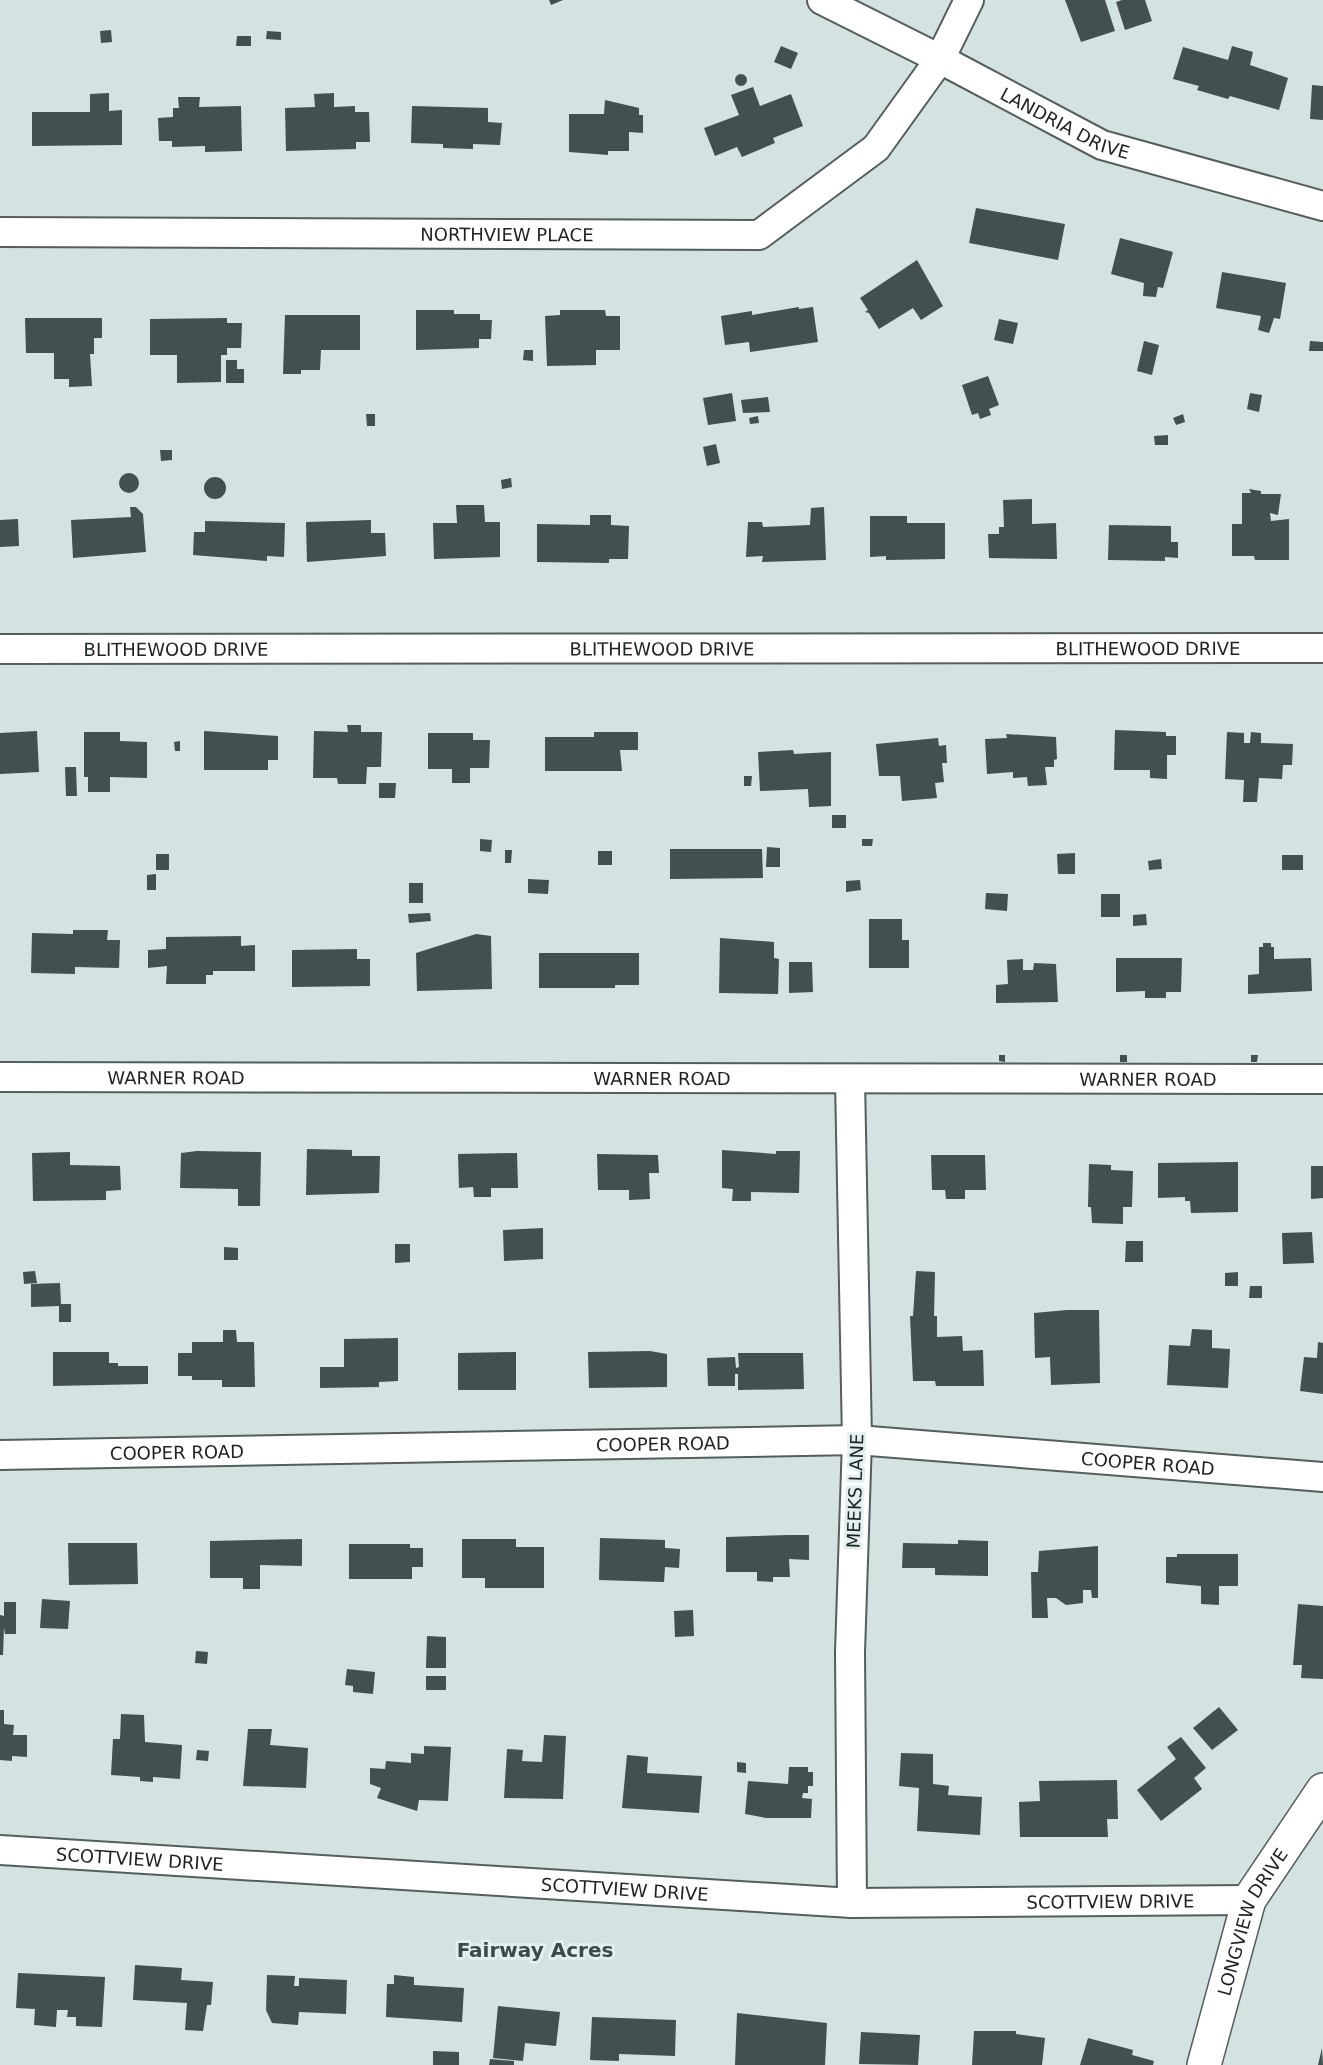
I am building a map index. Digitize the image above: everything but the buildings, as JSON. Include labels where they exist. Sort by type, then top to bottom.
[{"type":"street","name":"LANDRIA DRIVE","points":[[822,0],[940,59],[1102,146],[1323,206]]},
{"type":"street","name":"NORTHVIEW PLACE","points":[[0,232],[759,235],[876,148],[940,59],[969,0]]},
{"type":"street","name":"BLITHEWOOD DRIVE","points":[[0,649],[1323,648]]},
{"type":"street","name":"WARNER ROAD","points":[[0,1077],[1323,1079]]},
{"type":"street","name":"MEEKS LANE","points":[[850,1080],[857,1440],[850,1652],[852,1903]]},
{"type":"street","name":"COOPER ROAD","points":[[0,1455],[857,1440],[1323,1477]]},
{"type":"street","name":"LONGVIEW DRIVE","points":[[1204,2065],[1249,1900],[1323,1790]]},
{"type":"street","name":"SCOTTVIEW DRIVE","points":[[0,1850],[852,1903],[1249,1900]]},
{"type":"district","name":"Fairway Acres","points":[[535,1950]]}]
